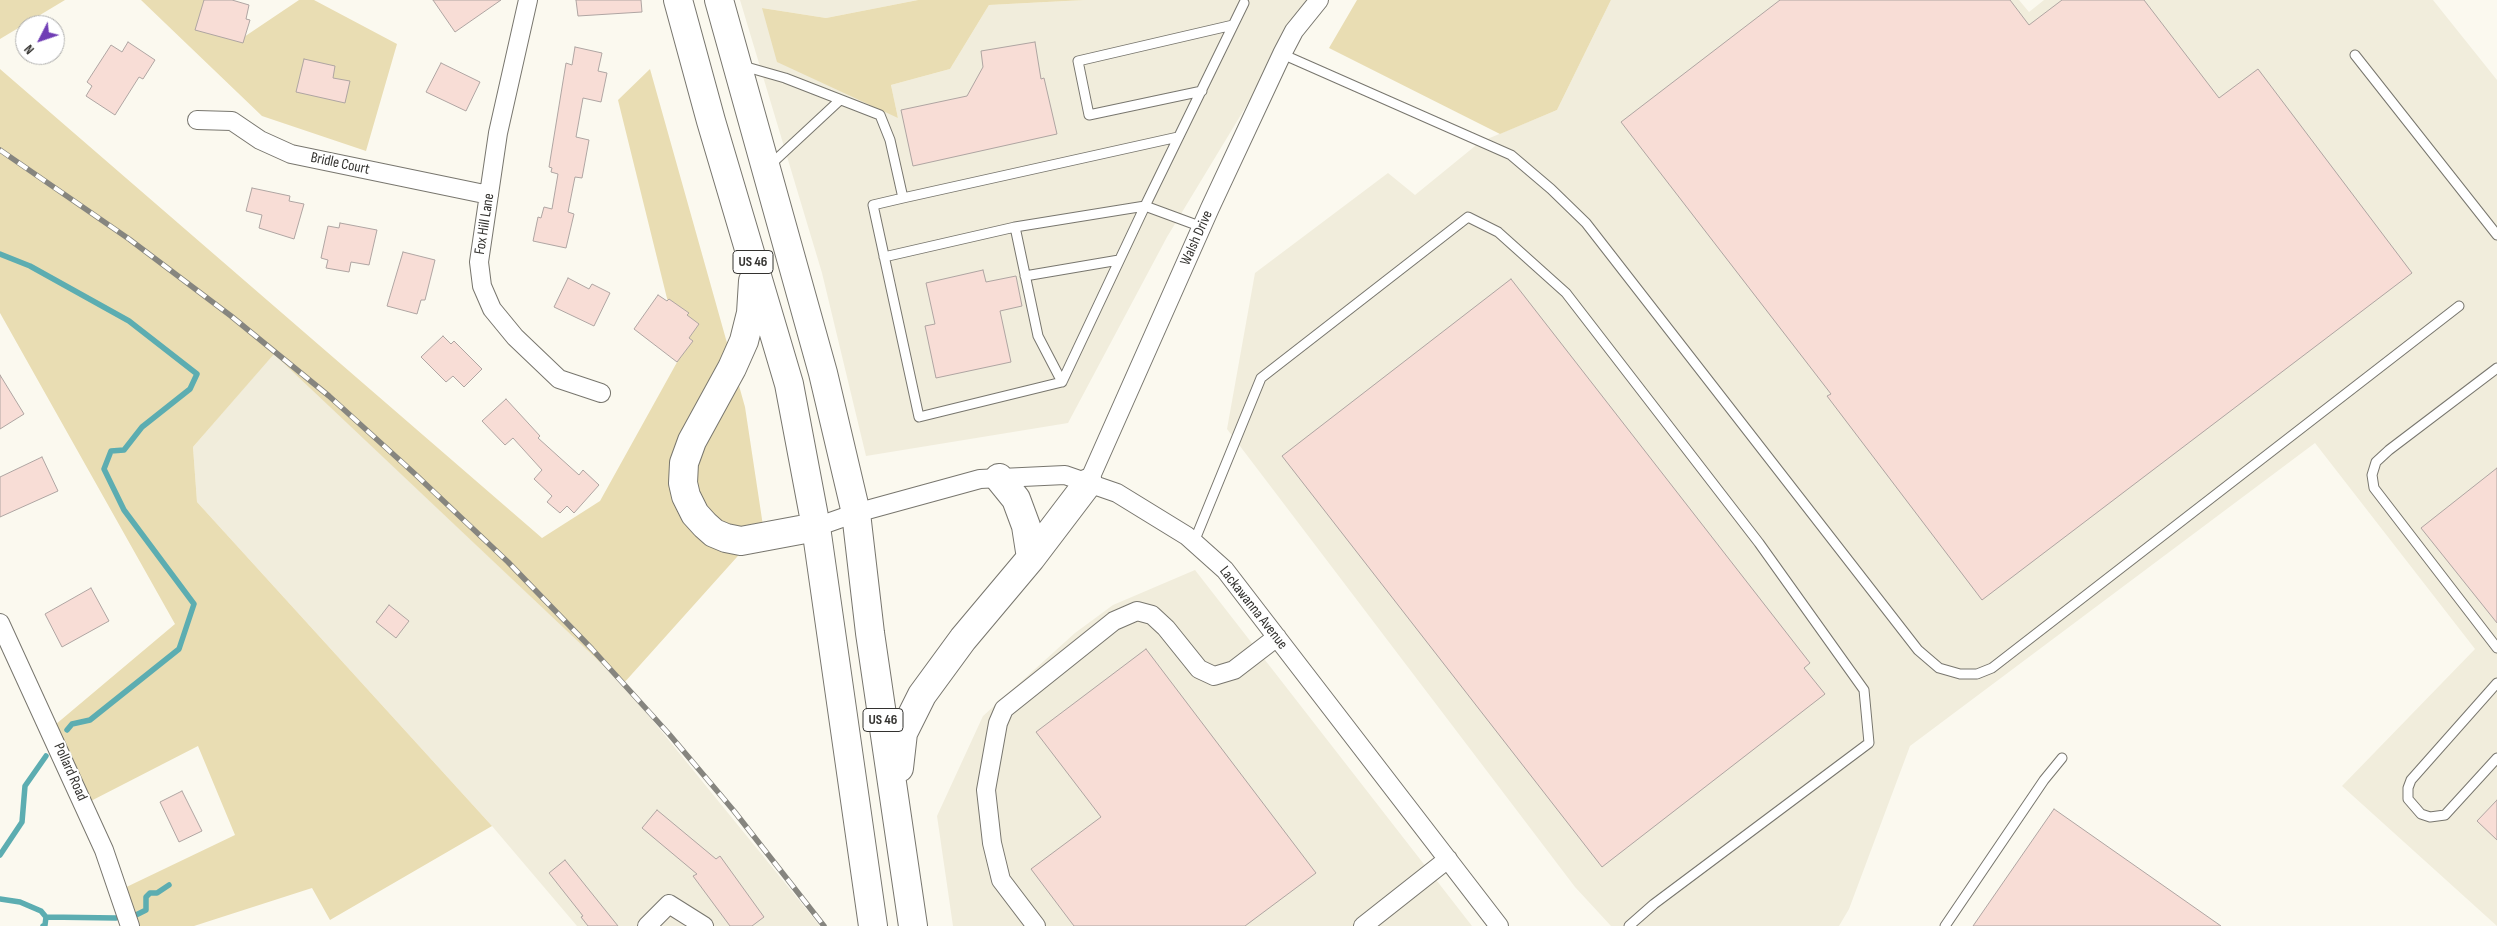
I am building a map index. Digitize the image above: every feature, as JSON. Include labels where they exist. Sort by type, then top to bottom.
[{"type":"highway","name":"US 46","points":[[678,0],[789,384],[816,527],[873,926]]},
{"type":"highway","name":"US 46","points":[[719,0],[823,373],[856,513],[870,633],[914,926]]},
{"type":"highway","points":[[754,267],[751,313],[744,341],[732,368],[692,441],[684,463],[683,483],[686,496],[695,514],[704,525],[714,533],[726,538],[741,541],[758,539],[816,527]]},
{"type":"highway","points":[[999,478],[1016,499],[1026,526],[1031,558]]},
{"type":"highway","points":[[894,799],[903,733],[922,695],[963,639],[1031,558],[1088,483]]},
{"type":"street","name":"Fox Hill Lane","points":[[528,0],[498,132],[479,262],[482,286],[492,309],[515,336],[559,379],[601,393]]},
{"type":"street","name":"Walsh Drive","points":[[1088,483],[1202,226],[1282,54],[1294,31],[1319,0]]},
{"type":"street","name":"Bridle Court","points":[[198,120],[232,121],[260,140],[291,154],[489,195]]},
{"type":"street","name":"Lackawanna Avenue","points":[[816,527],[856,513],[980,479],[1065,475],[1118,492],[1194,542],[1225,570],[1499,926]]},
{"type":"street","points":[[1036,926],[1001,880],[992,843],[986,790],[998,723],[1004,709],[1114,621],[1137,611],[1152,615],[1166,628],[1199,669],[1214,676],[1234,670],[1277,637]]},
{"type":"street","name":"Pollard Road","points":[[0,623],[104,850],[130,926]]},
{"type":"street","points":[[1364,926],[1448,859]]},
{"type":"street","points":[[647,926],[669,904],[704,926]]},
{"type":"lane","points":[[1062,382],[1244,3]]},
{"type":"lane","points":[[1202,91],[1089,115],[1078,61],[1233,25]]},
{"type":"lane","points":[[1282,54],[1511,155],[1551,189],[1586,222],[1918,650],[1939,668],[1960,674],[1977,674],[1992,668],[2459,306]]},
{"type":"lane","points":[[2355,55],[2497,235]]},
{"type":"lane","points":[[737,64],[785,78],[880,115],[890,140],[904,198]]},
{"type":"lane","points":[[767,167],[840,100]]},
{"type":"lane","points":[[1062,382],[920,417],[873,205],[1178,137]]},
{"type":"lane","points":[[884,256],[1015,227],[1145,206],[1202,226]]},
{"type":"lane","points":[[1194,542],[1261,378],[1468,217],[1498,232],[1566,293],[1758,544],[1864,690],[1869,743],[1654,904],[1629,926]]},
{"type":"lane","points":[[1015,227],[1038,336],[1062,382]]},
{"type":"lane","points":[[1026,276],[1119,260]]},
{"type":"lane","points":[[2497,368],[2388,450],[2376,462],[2372,474],[2374,488],[2497,648]]},
{"type":"lane","points":[[2497,683],[2411,780],[2408,788],[2408,799],[2421,814],[2430,817],[2444,815],[2497,758]]},
{"type":"lane","points":[[1945,926],[2044,780],[2062,758]]},
{"type":"shaded area","points":[[0,0],[65,0],[40,15],[15,15],[15,30],[0,39]]},
{"type":"shaded area","points":[[141,0],[219,0],[244,37],[299,0],[314,0],[397,44],[366,151],[262,116]]},
{"type":"shaded area","points":[[740,0],[918,0],[826,18],[762,8],[898,118],[891,85],[950,69],[989,5],[1085,0],[1315,0],[1265,75],[1167,237],[1068,423],[866,456],[822,273]]},
{"type":"shaded area","points":[[918,0],[1085,0],[989,5],[950,69],[891,85],[898,118],[777,62],[762,8],[826,18]]},
{"type":"shaded area","points":[[1357,0],[1611,0],[1557,110],[1500,134],[1329,48]]},
{"type":"shaded area","points":[[1611,0],[2019,0],[2029,12],[2044,0],[2433,0],[2497,80],[2497,926],[2342,786],[2475,649],[2315,443],[1910,746],[1849,909],[1839,926],[1611,926],[1575,887],[1227,429],[1255,273],[1388,173],[1415,195],[1480,142],[1557,110]]},
{"type":"shaded area","points":[[0,69],[542,538],[600,501],[681,355],[618,100],[650,69],[745,407],[765,539],[754,538],[623,684],[274,354],[193,447],[197,502],[492,826],[330,920],[312,888],[194,926],[129,926],[116,892],[235,835],[198,746],[85,804],[49,730],[175,624],[0,313]]},
{"type":"shaded area","points":[[274,353],[623,684],[820,926],[577,926],[492,826],[197,502],[193,447]]},
{"type":"shaded area","points":[[1195,570],[1472,926],[953,926],[937,816],[983,716],[1075,633],[1113,605]]},
{"type":"building","points":[[204,0],[232,0],[249,5],[246,19],[250,20],[243,43],[195,30]]},
{"type":"building","points":[[433,0],[501,0],[455,32]]},
{"type":"building","points":[[576,0],[641,0],[642,12],[578,16]]},
{"type":"building","points":[[1780,0],[2010,0],[2029,25],[2062,0],[2144,0],[2219,98],[2258,69],[2412,273],[1982,600],[1827,396],[1831,394],[1621,122]]},
{"type":"building","points":[[128,42],[155,60],[143,79],[139,77],[115,115],[86,96],[92,86],[87,82],[111,45],[122,52]]},
{"type":"building","points":[[1035,42],[1041,79],[1044,78],[1057,134],[913,166],[901,110],[967,96],[983,67],[981,51]]},
{"type":"building","points":[[575,47],[602,53],[598,71],[607,73],[601,102],[583,98],[576,137],[589,140],[582,178],[575,177],[568,212],[574,214],[566,248],[533,241],[538,217],[541,218],[544,207],[552,209],[558,174],[551,172],[552,168],[549,167],[566,63],[572,65]]},
{"type":"building","points":[[304,59],[335,66],[333,78],[350,81],[345,103],[296,92]]},
{"type":"building","points":[[441,63],[480,82],[466,111],[426,92]]},
{"type":"building","points":[[252,188],[290,196],[289,201],[304,204],[294,239],[259,228],[262,215],[246,211]]},
{"type":"building","points":[[340,223],[377,230],[369,265],[351,262],[349,272],[326,268],[328,260],[321,258],[328,226],[339,228]]},
{"type":"building","points":[[403,252],[435,260],[425,300],[421,300],[417,314],[387,306]]},
{"type":"building","points":[[983,270],[986,282],[1016,276],[1022,306],[1000,311],[1011,362],[936,378],[925,326],[935,324],[926,283]]},
{"type":"building","points":[[568,278],[589,289],[592,284],[610,293],[594,326],[554,307]]},
{"type":"building","points":[[1511,279],[1810,663],[1804,668],[1825,694],[1602,867],[1282,456]]},
{"type":"building","points":[[658,295],[667,301],[669,299],[689,313],[687,315],[699,324],[689,338],[693,341],[677,362],[634,329]]},
{"type":"building","points":[[443,336],[451,344],[454,341],[482,369],[464,387],[453,376],[446,382],[421,357]]},
{"type":"building","points":[[0,375],[24,414],[0,429]]},
{"type":"building","points":[[506,399],[540,436],[538,438],[579,475],[583,470],[599,485],[574,513],[567,506],[560,513],[547,502],[552,496],[534,479],[542,470],[513,438],[505,445],[482,421]]},
{"type":"building","points":[[42,457],[58,491],[0,517],[0,477]]},
{"type":"building","points":[[2497,468],[2497,623],[2421,528]]},
{"type":"building","points":[[91,588],[109,621],[62,647],[45,614]]},
{"type":"building","points":[[389,605],[409,621],[396,638],[376,622]]},
{"type":"building","points":[[1146,649],[1316,873],[1245,926],[1074,926],[1031,869],[1101,817],[1036,732]]},
{"type":"building","points":[[182,791],[202,831],[179,842],[160,802]]},
{"type":"building","points":[[2497,800],[2497,840],[2477,821]]},
{"type":"building","points":[[2054,809],[2221,926],[1973,926]]},
{"type":"building","points":[[657,810],[716,859],[720,856],[764,917],[752,926],[730,926],[693,876],[697,874],[642,828]]},
{"type":"building","points":[[565,860],[618,926],[588,926],[581,917],[583,916],[549,873]]},
{"type":"waterway","points":[[0,254],[30,266],[129,321],[197,374],[190,389],[142,427],[124,450],[111,451],[104,469],[124,510],[194,604],[179,649],[90,720],[72,724],[67,730]]},
{"type":"waterway","points":[[0,855],[22,822],[25,786],[46,756]]},
{"type":"waterway","points":[[136,915],[146,910],[146,897],[150,893],[157,893],[169,885]]},
{"type":"waterway","points":[[0,899],[20,902],[41,911],[46,917],[45,925],[43,926]]},
{"type":"waterway","points":[[46,917],[116,918]]},
{"type":"railway","points":[[0,150],[129,239],[231,316],[329,396],[415,474],[508,562],[592,649],[669,734],[734,811],[824,926]]}]
